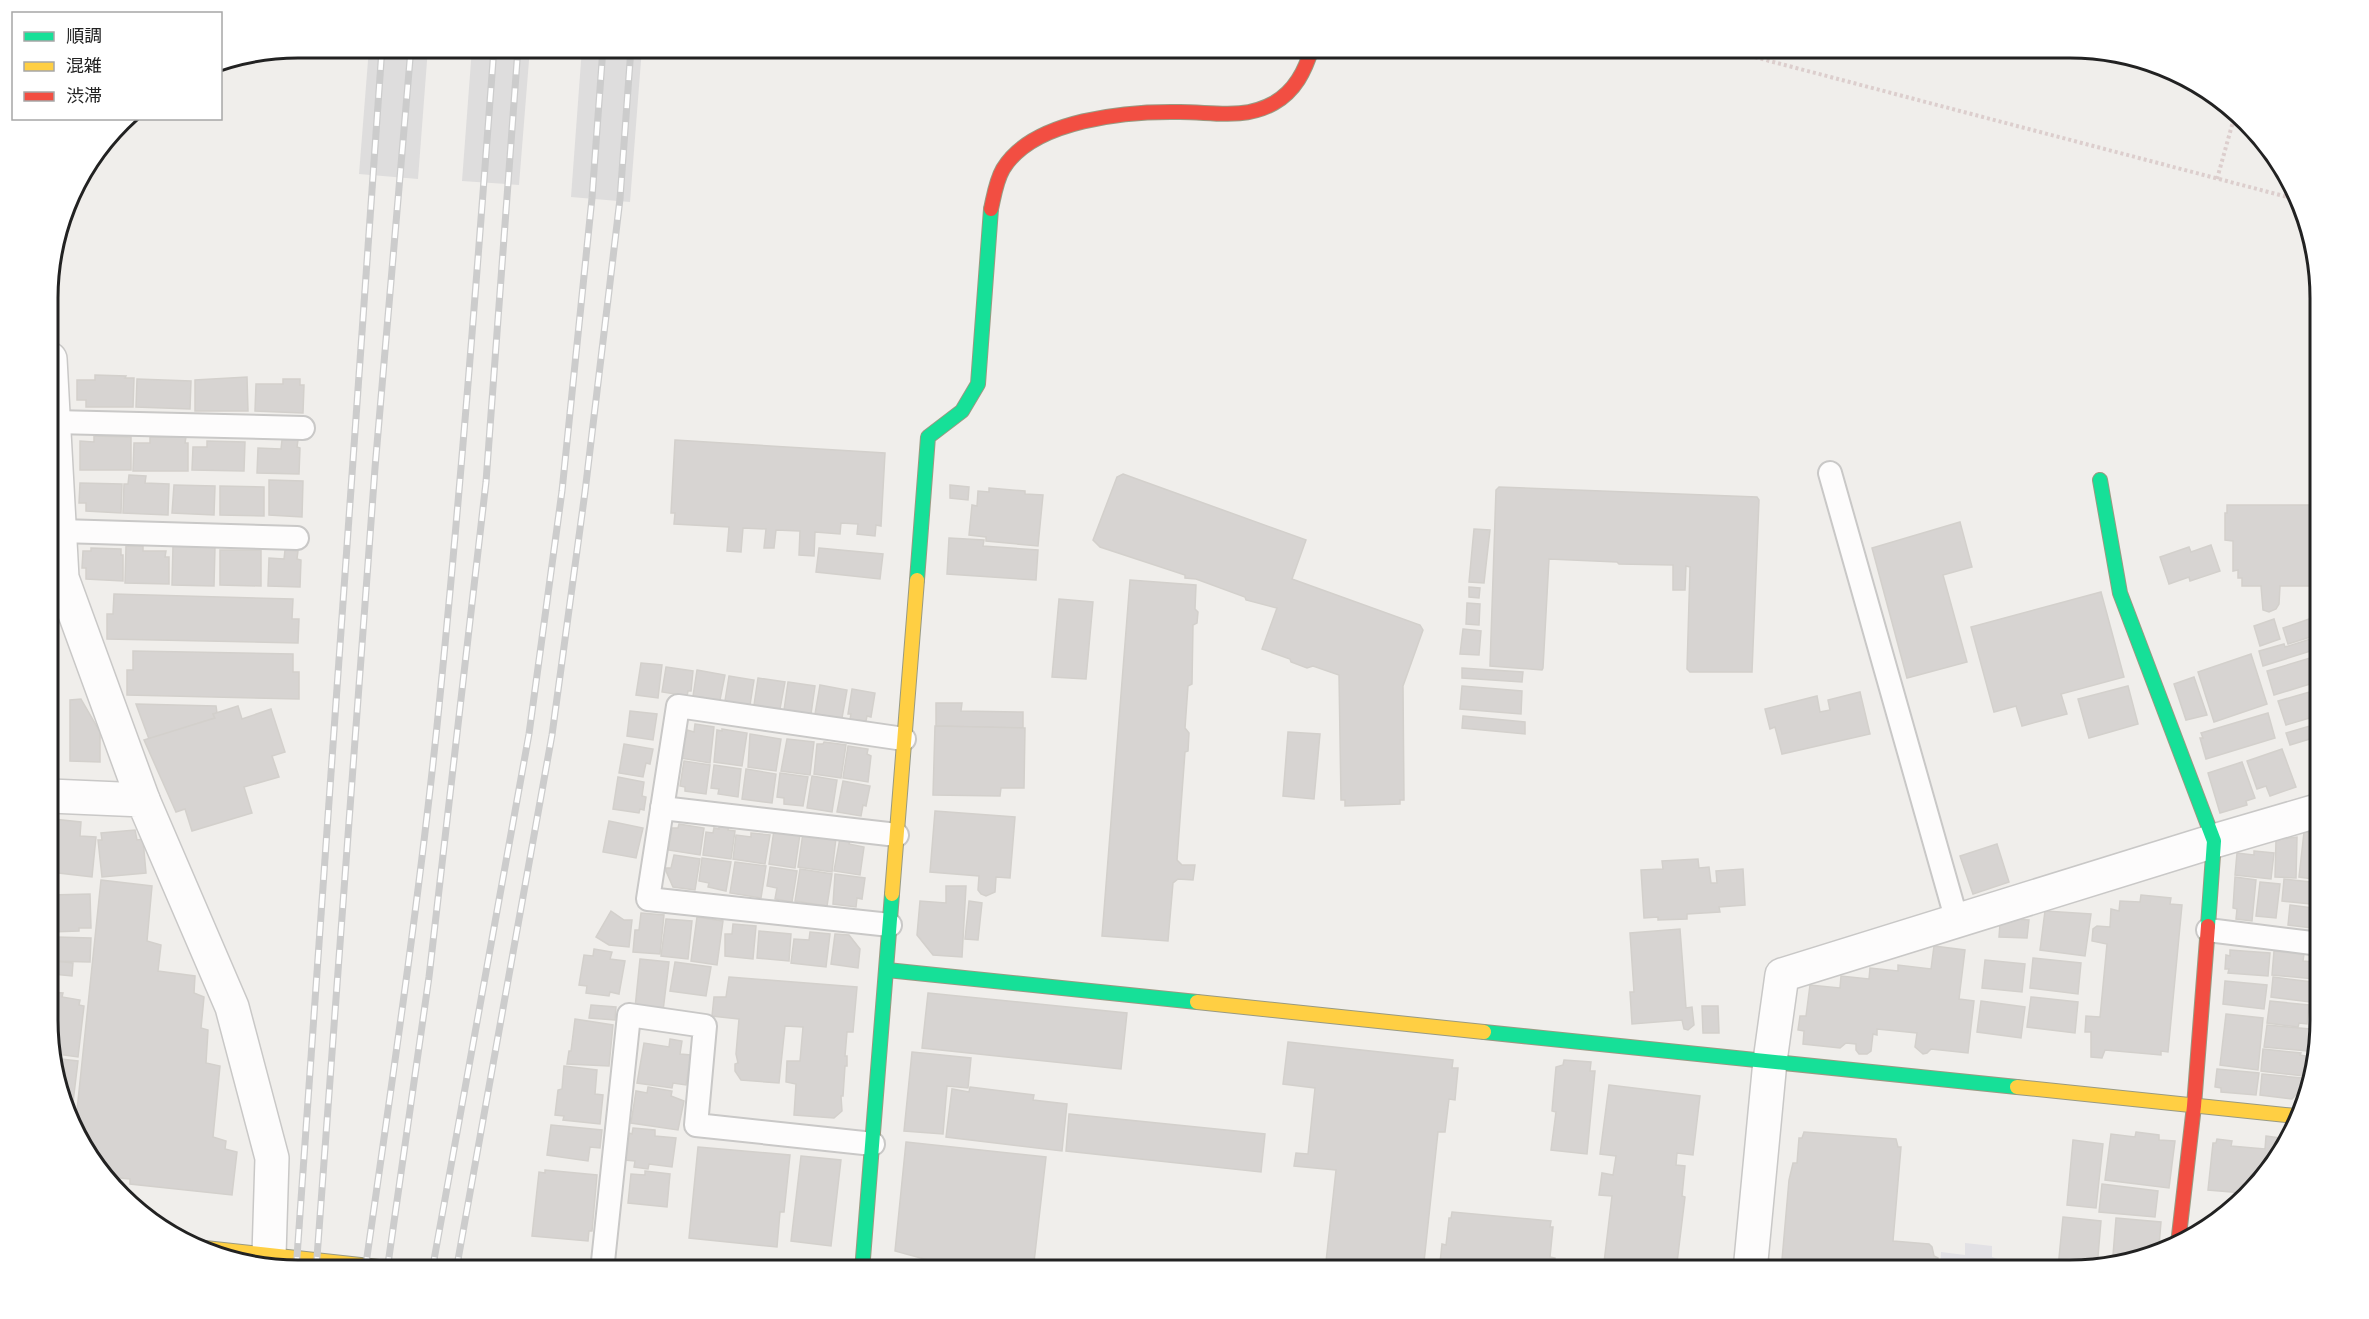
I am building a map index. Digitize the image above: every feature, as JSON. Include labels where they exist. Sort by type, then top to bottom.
[{"type":"street","points":[[863,1260],[928,437],[962,411],[978,384],[991,211],[995,188],[1003,169],[1018,151],[1043,135],[1095,120],[1149,112],[1248,113],[1283,97],[1300,81],[1308,58]]},
{"type":"street","points":[[2100,480],[2120,593],[2214,841],[2194,1106],[2179,1234]]},
{"type":"street","points":[[58,495],[62,578],[143,800],[232,1007],[272,1158],[269,1255]]},
{"type":"street","points":[[58,796],[143,800]]},
{"type":"street","points":[[1751,1260],[1770,1061],[1782,975],[2310,813]]},
{"type":"street","points":[[887,970],[2291,1115]]},
{"type":"street","points":[[234,1251],[315,1260]]},
{"type":"lane","points":[[58,422],[303,428]]},
{"type":"lane","points":[[1830,473],[1957,921]]},
{"type":"lane","points":[[60,531],[297,538]]},
{"type":"lane","points":[[890,925],[648,899],[678,706],[904,739]]},
{"type":"lane","points":[[662,808],[897,835]]},
{"type":"lane","points":[[2208,930],[2310,943]]},
{"type":"lane","points":[[603,1260],[629,1015],[705,1026],[696,1125],[873,1144]]},
{"type":"path","points":[[1758,58],[2288,197]]},
{"type":"path","points":[[2217,179],[2233,122]]},
{"type":"shaded area","points":[[1965,1243],[1992,1246],[1992,1257],[2001,1260],[1941,1260],[1941,1252],[1965,1255]]},
{"type":"pier","points":[[368,58],[427,58],[418,179],[359,174]]},
{"type":"pier","points":[[471,58],[529,58],[519,185],[462,181]]},
{"type":"pier","points":[[581,58],[641,58],[630,202],[571,197]]},
{"type":"building","points":[[95,375],[134,378],[133,407],[86,407],[86,400],[77,400],[77,380],[95,380]]},
{"type":"building","points":[[247,377],[248,411],[195,411],[195,380]]},
{"type":"building","points":[[137,379],[191,381],[190,409],[136,407]]},
{"type":"building","points":[[283,379],[300,379],[300,385],[304,385],[303,413],[255,411],[256,384],[283,384]]},
{"type":"building","points":[[94,436],[131,437],[131,470],[80,470],[80,441],[94,442]]},
{"type":"building","points":[[150,437],[186,437],[188,471],[133,471],[134,443],[150,443]]},
{"type":"building","points":[[282,440],[298,440],[299,474],[257,473],[258,448],[281,449]]},
{"type":"building","points":[[675,440],[885,453],[881,526],[876,525],[875,536],[857,534],[858,524],[841,523],[840,534],[815,532],[814,556],[799,555],[800,531],[776,530],[774,548],[764,548],[766,529],[743,528],[741,552],[727,551],[729,527],[674,524],[675,513],[671,513]]},
{"type":"building","points":[[207,441],[245,442],[244,471],[192,470],[193,447],[207,447]]},
{"type":"building","points":[[1123,474],[1306,540],[1292,579],[1420,625],[1423,630],[1403,686],[1404,800],[1400,800],[1400,804],[1345,806],[1345,800],[1341,800],[1339,675],[1313,666],[1307,668],[1262,649],[1277,608],[1246,600],[1245,597],[1196,579],[1185,578],[1185,575],[1100,547],[1093,540],[1117,477]]},
{"type":"building","points":[[129,475],[146,476],[145,483],[169,484],[168,515],[123,513],[124,484],[128,484]]},
{"type":"building","points":[[269,480],[303,481],[302,517],[269,515]]},
{"type":"building","points":[[80,483],[122,484],[121,513],[86,511],[86,503],[79,503]]},
{"type":"building","points":[[174,485],[215,486],[214,515],[172,513]]},
{"type":"building","points":[[950,485],[969,487],[968,500],[950,498]]},
{"type":"building","points":[[220,486],[264,487],[264,516],[220,515]]},
{"type":"building","points":[[1499,487],[1757,497],[1759,500],[1752,672],[1690,672],[1687,669],[1690,567],[1686,566],[1685,590],[1673,590],[1673,565],[1549,559],[1542,670],[1490,666],[1496,490]]},
{"type":"building","points":[[989,488],[1043,495],[1038,546],[986,541],[986,537],[969,535],[972,505],[977,506],[978,491],[989,492]]},
{"type":"building","points":[[2227,505],[2310,505],[2310,586],[2280,586],[2279,604],[2276,609],[2269,612],[2263,610],[2261,586],[2242,586],[2242,578],[2238,578],[2238,570],[2233,571],[2233,541],[2225,540],[2225,513],[2227,513]]},
{"type":"building","points":[[1960,522],[1972,567],[1943,575],[1967,662],[1907,678],[1872,548]]},
{"type":"building","points":[[1474,529],[1490,530],[1484,583],[1469,582]]},
{"type":"building","points":[[949,538],[984,540],[983,546],[1038,550],[1036,580],[947,574]]},
{"type":"building","points":[[2211,545],[2220,571],[2190,581],[2189,577],[2169,584],[2160,557],[2189,547],[2191,552]]},
{"type":"building","points":[[126,546],[143,546],[143,551],[166,551],[165,557],[169,557],[169,584],[125,583]]},
{"type":"building","points":[[173,546],[215,547],[214,586],[172,585]]},
{"type":"building","points":[[91,548],[121,549],[123,581],[86,579],[86,568],[82,568],[83,551],[91,551]]},
{"type":"building","points":[[819,548],[883,554],[880,579],[816,572]]},
{"type":"building","points":[[220,550],[261,550],[261,586],[220,585]]},
{"type":"building","points":[[285,550],[298,551],[297,559],[301,560],[300,587],[268,586],[269,558],[284,559]]},
{"type":"building","points":[[1130,580],[1196,585],[1195,609],[1198,612],[1197,623],[1193,625],[1192,684],[1188,686],[1185,728],[1189,733],[1188,751],[1185,752],[1177,860],[1182,865],[1195,865],[1193,880],[1178,879],[1173,883],[1168,941],[1102,936]]},
{"type":"building","points":[[1469,587],[1480,588],[1479,598],[1469,597]]},
{"type":"building","points":[[2101,592],[2124,677],[2061,694],[2067,714],[2022,726],[2016,706],[1994,712],[1971,627]]},
{"type":"building","points":[[114,594],[293,599],[292,619],[299,619],[298,643],[107,639],[107,614],[113,614]]},
{"type":"building","points":[[1059,599],[1093,602],[1086,679],[1052,677]]},
{"type":"building","points":[[1467,603],[1480,604],[1479,625],[1466,624]]},
{"type":"building","points":[[2274,619],[2280,639],[2260,646],[2254,626]]},
{"type":"building","points":[[2310,619],[2310,637],[2288,644],[2283,628]]},
{"type":"building","points":[[1463,629],[1481,631],[1479,655],[1460,654]]},
{"type":"building","points":[[2310,639],[2310,651],[2263,666],[2259,651],[2284,644],[2285,647]]},
{"type":"building","points":[[133,651],[293,654],[293,672],[299,672],[299,699],[127,695],[127,670],[133,670]]},
{"type":"building","points":[[2251,654],[2267,704],[2214,722],[2198,672]]},
{"type":"building","points":[[2310,658],[2310,684],[2274,695],[2267,671]]},
{"type":"building","points":[[641,663],[662,665],[658,698],[636,695]]},
{"type":"building","points":[[666,667],[693,671],[691,691],[688,691],[687,696],[662,692]]},
{"type":"building","points":[[1462,668],[1523,672],[1522,682],[1462,678]]},
{"type":"building","points":[[697,670],[725,675],[720,700],[693,696]]},
{"type":"building","points":[[729,676],[754,680],[750,705],[725,701]]},
{"type":"building","points":[[2194,677],[2207,715],[2186,720],[2174,684]]},
{"type":"building","points":[[758,678],[785,682],[780,709],[754,705]]},
{"type":"building","points":[[788,682],[815,686],[811,714],[784,710]]},
{"type":"building","points":[[820,685],[847,690],[842,718],[815,714]]},
{"type":"building","points":[[1462,686],[1522,691],[1521,714],[1460,709]]},
{"type":"building","points":[[2128,686],[2138,724],[2089,738],[2078,699]]},
{"type":"building","points":[[852,689],[875,693],[871,717],[867,716],[866,721],[850,719],[851,714],[848,714]]},
{"type":"building","points":[[1860,692],[1870,734],[1782,754],[1775,727],[1770,729],[1765,709],[1817,696],[1820,712],[1830,710],[1828,700]]},
{"type":"building","points":[[2310,692],[2310,718],[2286,725],[2278,701]]},
{"type":"building","points":[[81,699],[100,732],[100,762],[70,761],[70,700]]},
{"type":"building","points":[[936,703],[962,703],[961,711],[1023,712],[1023,728],[936,726]]},
{"type":"building","points":[[136,704],[216,706],[217,713],[213,714],[215,718],[149,739]]},
{"type":"building","points":[[238,706],[242,719],[271,709],[285,752],[272,756],[279,777],[244,787],[252,813],[192,831],[185,809],[176,812],[144,740],[215,718],[213,714]]},
{"type":"building","points":[[630,711],[657,714],[653,740],[627,736]]},
{"type":"building","points":[[2268,713],[2275,738],[2206,759],[2200,738],[2203,738],[2201,733]]},
{"type":"building","points":[[1463,716],[1525,722],[1525,734],[1462,728]]},
{"type":"building","points":[[695,724],[714,727],[710,763],[680,758],[683,736],[686,737],[687,730],[694,732]]},
{"type":"building","points":[[935,726],[1025,728],[1024,788],[1001,788],[1000,796],[933,795]]},
{"type":"building","points":[[2310,726],[2310,739],[2290,745],[2286,733]]},
{"type":"building","points":[[722,729],[747,733],[742,766],[714,762],[717,730],[722,731]]},
{"type":"building","points":[[1288,732],[1320,734],[1314,799],[1283,796]]},
{"type":"building","points":[[750,734],[781,739],[776,771],[748,767]]},
{"type":"building","points":[[787,739],[814,742],[810,775],[781,771]]},
{"type":"building","points":[[824,742],[846,745],[841,778],[814,774],[817,744]]},
{"type":"building","points":[[624,744],[653,749],[650,764],[646,763],[643,777],[619,773]]},
{"type":"building","points":[[848,746],[868,749],[867,754],[871,756],[868,782],[843,778]]},
{"type":"building","points":[[2282,749],[2296,787],[2270,796],[2266,786],[2257,789],[2247,761]]},
{"type":"building","points":[[684,761],[710,765],[706,794],[685,791],[685,787],[680,786]]},
{"type":"building","points":[[2242,762],[2255,798],[2246,801],[2247,805],[2220,813],[2208,773]]},
{"type":"building","points":[[714,765],[741,769],[738,797],[718,794],[719,789],[711,788]]},
{"type":"building","points":[[746,769],[776,774],[772,803],[742,799]]},
{"type":"building","points":[[780,773],[808,777],[803,806],[784,804],[784,798],[777,797]]},
{"type":"building","points":[[812,776],[837,780],[832,812],[807,808]]},
{"type":"building","points":[[618,777],[644,782],[642,796],[646,797],[644,810],[640,809],[639,813],[613,809]]},
{"type":"building","points":[[843,781],[870,786],[866,806],[863,805],[861,816],[837,812]]},
{"type":"building","points":[[935,811],[1015,817],[1010,878],[996,877],[995,892],[986,896],[981,894],[978,890],[979,876],[930,872]]},
{"type":"building","points":[[58,820],[81,822],[80,836],[96,837],[92,877],[58,873]]},
{"type":"building","points":[[609,821],[643,828],[636,858],[603,852]]},
{"type":"building","points":[[719,823],[729,824],[728,830],[735,831],[731,859],[703,855],[706,832],[713,833],[714,828],[719,829]]},
{"type":"building","points":[[679,824],[704,828],[700,855],[668,850],[672,828],[678,828]]},
{"type":"building","points":[[135,830],[137,840],[143,839],[146,873],[102,877],[98,840],[102,840],[101,833]]},
{"type":"building","points":[[774,830],[800,834],[795,868],[769,864]]},
{"type":"building","points":[[2304,832],[2310,833],[2310,879],[2299,877]]},
{"type":"building","points":[[751,833],[770,835],[765,864],[733,859],[736,835],[751,837]]},
{"type":"building","points":[[803,833],[836,838],[832,872],[798,867]]},
{"type":"building","points":[[2297,837],[2296,878],[2275,877],[2276,840]]},
{"type":"building","points":[[840,838],[850,840],[849,844],[864,847],[860,875],[834,871]]},
{"type":"building","points":[[1997,844],[2009,882],[1973,894],[1960,856]]},
{"type":"building","points":[[2254,851],[2274,853],[2271,879],[2235,875],[2237,853],[2254,855]]},
{"type":"building","points":[[674,855],[700,859],[695,890],[673,887],[666,868],[671,868]]},
{"type":"building","points":[[702,858],[731,862],[726,891],[708,887],[709,883],[699,881]]},
{"type":"building","points":[[1698,859],[1699,868],[1709,867],[1711,883],[1717,883],[1716,871],[1743,869],[1745,905],[1719,907],[1720,912],[1687,914],[1687,919],[1644,918],[1641,870],[1663,869],[1662,861]]},
{"type":"building","points":[[735,862],[766,866],[761,898],[730,893]]},
{"type":"building","points":[[770,867],[797,871],[792,902],[775,899],[777,888],[767,886]]},
{"type":"building","points":[[800,869],[832,874],[827,906],[795,901]]},
{"type":"building","points":[[835,874],[865,878],[862,899],[857,898],[856,907],[833,904]]},
{"type":"building","points":[[2235,877],[2256,880],[2252,921],[2236,919],[2237,909],[2233,908]]},
{"type":"building","points":[[2284,879],[2310,882],[2310,904],[2282,901]]},
{"type":"building","points":[[101,880],[152,886],[147,941],[161,945],[158,971],[195,976],[194,993],[204,997],[201,1028],[208,1030],[206,1063],[220,1066],[213,1137],[226,1141],[225,1149],[237,1152],[232,1195],[130,1184],[130,1179],[117,1178],[99,1154],[77,1112]]},
{"type":"building","points":[[2260,882],[2280,884],[2276,918],[2256,916]]},
{"type":"building","points":[[946,886],[966,886],[962,957],[933,955],[917,935],[920,901],[946,903]]},
{"type":"building","points":[[90,894],[91,928],[58,932],[58,895]]},
{"type":"building","points":[[2141,895],[2171,898],[2170,904],[2182,905],[2168,1052],[2161,1051],[2161,1055],[2105,1050],[2102,1058],[2091,1057],[2091,1032],[2085,1032],[2086,1016],[2100,1017],[2107,944],[2092,941],[2093,929],[2097,926],[2110,927],[2111,909],[2119,911],[2120,901],[2140,902]]},
{"type":"building","points":[[969,901],[982,903],[978,940],[965,939]]},
{"type":"building","points":[[2290,905],[2310,908],[2310,928],[2288,925]]},
{"type":"building","points":[[611,911],[624,920],[632,920],[629,947],[609,945],[596,937]]},
{"type":"building","points":[[2045,911],[2091,914],[2085,956],[2040,950]]},
{"type":"building","points":[[641,913],[664,915],[660,954],[633,952],[635,930],[639,930]]},
{"type":"building","points":[[697,917],[723,921],[717,965],[691,961]]},
{"type":"building","points":[[666,919],[692,921],[688,959],[661,956]]},
{"type":"building","points":[[2017,919],[2029,920],[2027,938],[1999,937],[2000,924]]},
{"type":"building","points":[[733,924],[756,926],[753,959],[725,956],[725,934],[732,934]]},
{"type":"building","points":[[1680,929],[1686,1008],[1692,1007],[1694,1025],[1688,1030],[1684,1029],[1682,1020],[1632,1024],[1630,992],[1634,992],[1630,933]]},
{"type":"building","points":[[759,931],[791,934],[789,961],[757,958]]},
{"type":"building","points":[[810,932],[830,934],[826,967],[791,963],[794,939],[809,940]]},
{"type":"building","points":[[835,934],[849,935],[860,949],[858,968],[831,964]]},
{"type":"building","points":[[58,937],[91,938],[90,962],[58,961]]},
{"type":"building","points":[[1934,946],[1965,950],[1959,999],[1974,1001],[1968,1053],[1931,1049],[1923,1054],[1915,1047],[1917,1033],[1877,1029],[1877,1035],[1873,1034],[1871,1051],[1867,1054],[1859,1054],[1856,1044],[1846,1043],[1840,1048],[1803,1044],[1804,1031],[1798,1030],[1800,1016],[1806,1016],[1810,985],[1840,988],[1841,976],[1869,979],[1870,968],[1898,971],[1898,965],[1931,969]]},
{"type":"building","points":[[594,949],[612,952],[610,959],[625,961],[619,994],[610,992],[609,996],[586,993],[587,986],[579,985],[584,955],[593,956]]},
{"type":"building","points":[[2230,950],[2270,953],[2268,976],[2228,973],[2229,969],[2225,969],[2226,955],[2230,956]]},
{"type":"building","points":[[2274,951],[2304,954],[2303,961],[2310,962],[2310,979],[2272,975]]},
{"type":"building","points":[[2033,958],[2081,963],[2078,994],[2030,988]]},
{"type":"building","points":[[640,959],[669,962],[663,1011],[635,1008]]},
{"type":"building","points":[[1985,960],[2025,964],[2022,992],[1982,988]]},
{"type":"building","points":[[58,961],[73,963],[72,976],[58,975]]},
{"type":"building","points":[[675,962],[711,967],[706,996],[670,991]]},
{"type":"building","points":[[729,977],[857,987],[853,1032],[847,1032],[845,1056],[847,1056],[847,1066],[845,1066],[843,1096],[841,1096],[842,1111],[834,1118],[794,1115],[796,1084],[786,1082],[787,1061],[800,1061],[803,1027],[785,1026],[779,1083],[741,1080],[735,1071],[735,1064],[738,1063],[736,1054],[739,1019],[712,1016],[714,997],[726,997]]},
{"type":"building","points":[[2273,977],[2310,982],[2310,1002],[2271,997]]},
{"type":"building","points":[[2225,981],[2267,985],[2264,1009],[2223,1004]]},
{"type":"building","points":[[58,993],[63,993],[62,997],[80,1000],[79,1005],[84,1006],[78,1057],[61,1055]]},
{"type":"building","points":[[928,993],[1127,1013],[1121,1069],[922,1048]]},
{"type":"building","points":[[2031,997],[2078,1002],[2075,1033],[2027,1027]]},
{"type":"building","points":[[1981,1001],[2025,1007],[2021,1038],[1977,1032]]},
{"type":"building","points":[[2270,1001],[2309,1005],[2307,1024],[2299,1023],[2298,1027],[2267,1023]]},
{"type":"building","points":[[591,1005],[616,1007],[615,1020],[589,1018]]},
{"type":"building","points":[[1702,1006],[1718,1006],[1719,1033],[1703,1033]]},
{"type":"building","points":[[2226,1014],[2263,1018],[2258,1070],[2220,1065]]},
{"type":"building","points":[[575,1019],[613,1025],[609,1066],[567,1064]]},
{"type":"building","points":[[2267,1025],[2310,1029],[2307,1051],[2264,1047]]},
{"type":"building","points":[[670,1039],[682,1041],[680,1054],[691,1055],[686,1085],[673,1083],[672,1088],[637,1083],[644,1043],[669,1047]]},
{"type":"building","points":[[1288,1042],[1453,1060],[1452,1068],[1458,1068],[1455,1100],[1449,1099],[1445,1132],[1438,1132],[1424,1260],[1326,1260],[1336,1170],[1294,1166],[1296,1153],[1308,1154],[1315,1088],[1283,1084]]},
{"type":"building","points":[[2263,1049],[2301,1053],[2300,1055],[2306,1056],[2304,1076],[2261,1071]]},
{"type":"building","points":[[912,1052],[971,1058],[968,1088],[947,1086],[943,1134],[904,1131]]},
{"type":"building","points":[[62,1059],[78,1061],[73,1102]]},
{"type":"building","points":[[1564,1060],[1591,1062],[1590,1071],[1595,1071],[1587,1154],[1551,1150],[1556,1112],[1552,1111],[1556,1067],[1563,1065]]},
{"type":"building","points":[[564,1066],[597,1070],[595,1094],[603,1095],[600,1124],[563,1120],[564,1116],[555,1115],[558,1090],[562,1089]]},
{"type":"building","points":[[2217,1069],[2259,1073],[2256,1095],[2221,1092],[2221,1088],[2215,1087]]},
{"type":"building","points":[[2262,1074],[2302,1078],[2299,1092],[2292,1099],[2260,1095]]},
{"type":"building","points":[[1609,1085],[1700,1096],[1693,1155],[1677,1153],[1676,1165],[1685,1166],[1682,1196],[1685,1197],[1677,1260],[1604,1260],[1612,1196],[1599,1195],[1602,1173],[1613,1175],[1616,1156],[1600,1154]]},
{"type":"building","points":[[648,1087],[672,1091],[671,1096],[684,1101],[678,1130],[631,1123],[636,1091],[647,1093]]},
{"type":"building","points":[[970,1087],[1034,1095],[1033,1100],[1067,1104],[1062,1151],[946,1137],[952,1089],[969,1092]]},
{"type":"building","points":[[1069,1114],[1265,1134],[1261,1172],[1066,1151]]},
{"type":"building","points":[[551,1125],[602,1130],[600,1148],[590,1147],[588,1161],[547,1155]]},
{"type":"building","points":[[633,1128],[655,1130],[655,1136],[676,1138],[672,1167],[649,1164],[648,1169],[634,1167],[635,1161],[625,1160],[629,1133],[632,1134]]},
{"type":"building","points":[[1804,1132],[1896,1139],[1898,1147],[1901,1147],[1893,1241],[1929,1244],[1938,1260],[1782,1260],[1789,1180],[1793,1163],[1797,1163],[1799,1138],[1802,1138]]},
{"type":"building","points":[[2136,1132],[2159,1135],[2159,1140],[2175,1141],[2169,1188],[2105,1180],[2111,1134],[2135,1137]]},
{"type":"building","points":[[2266,1136],[2279,1138],[2261,1166],[2237,1193],[2208,1190],[2213,1143],[2216,1143],[2217,1139],[2232,1141],[2231,1146],[2265,1149]]},
{"type":"building","points":[[2073,1140],[2103,1144],[2096,1208],[2067,1205]]},
{"type":"building","points":[[906,1142],[1046,1157],[1034,1260],[928,1260],[895,1251]]},
{"type":"building","points":[[698,1147],[790,1155],[784,1212],[780,1212],[777,1247],[689,1238]]},
{"type":"building","points":[[801,1156],[841,1160],[831,1246],[791,1241]]},
{"type":"building","points":[[545,1170],[597,1175],[592,1231],[589,1231],[588,1241],[532,1236],[539,1172],[545,1173]]},
{"type":"building","points":[[645,1171],[670,1174],[667,1207],[628,1203],[631,1174],[645,1175]]},
{"type":"building","points":[[2102,1184],[2158,1191],[2155,1217],[2099,1212]]},
{"type":"building","points":[[1452,1212],[1551,1221],[1550,1227],[1553,1227],[1550,1257],[1555,1258],[1555,1260],[1440,1260],[1442,1244],[1446,1245],[1449,1218]]},
{"type":"building","points":[[2063,1217],[2101,1221],[2098,1258],[2059,1260]]},
{"type":"building","points":[[2116,1218],[2161,1222],[2159,1243],[2119,1255],[2113,1255]]},
{"type":"railway","points":[[297,1260],[381,58]]},
{"type":"railway","points":[[317,1260],[375,468],[410,58]]},
{"type":"railway","points":[[367,1260],[430,794],[461,472],[493,58]]},
{"type":"railway","points":[[389,1260],[429,977],[486,482],[517,58]]},
{"type":"railway","points":[[434,1260],[529,734],[562,491],[592,198],[602,58]]},
{"type":"railway","points":[[458,1260],[552,735],[585,492],[620,199],[630,58]]},
{"type":"traffic: fast","points":[[917,580],[928,437],[962,411],[978,384],[991,209]]},
{"type":"traffic: fast","points":[[2100,480],[2120,593],[2214,841],[2208,926]]},
{"type":"traffic: fast","points":[[863,1260],[892,894]]},
{"type":"traffic: fast","points":[[887,970],[1197,1002]]},
{"type":"traffic: fast","points":[[1484,1032],[2017,1087]]},
{"type":"traffic: slow","points":[[892,894],[917,580]]},
{"type":"traffic: slow","points":[[1197,1002],[1484,1032]]},
{"type":"traffic: slow","points":[[2017,1087],[2291,1115]]},
{"type":"traffic: slow","points":[[234,1251],[315,1260]]},
{"type":"traffic: jam","points":[[991,209],[1003,169],[1017,152],[1036,139],[1083,121],[1109,116],[1159,112],[1228,114],[1251,112],[1274,103],[1288,93],[1308,58]]},
{"type":"traffic: jam","points":[[2179,1234],[2194,1106],[2208,926]]}]
